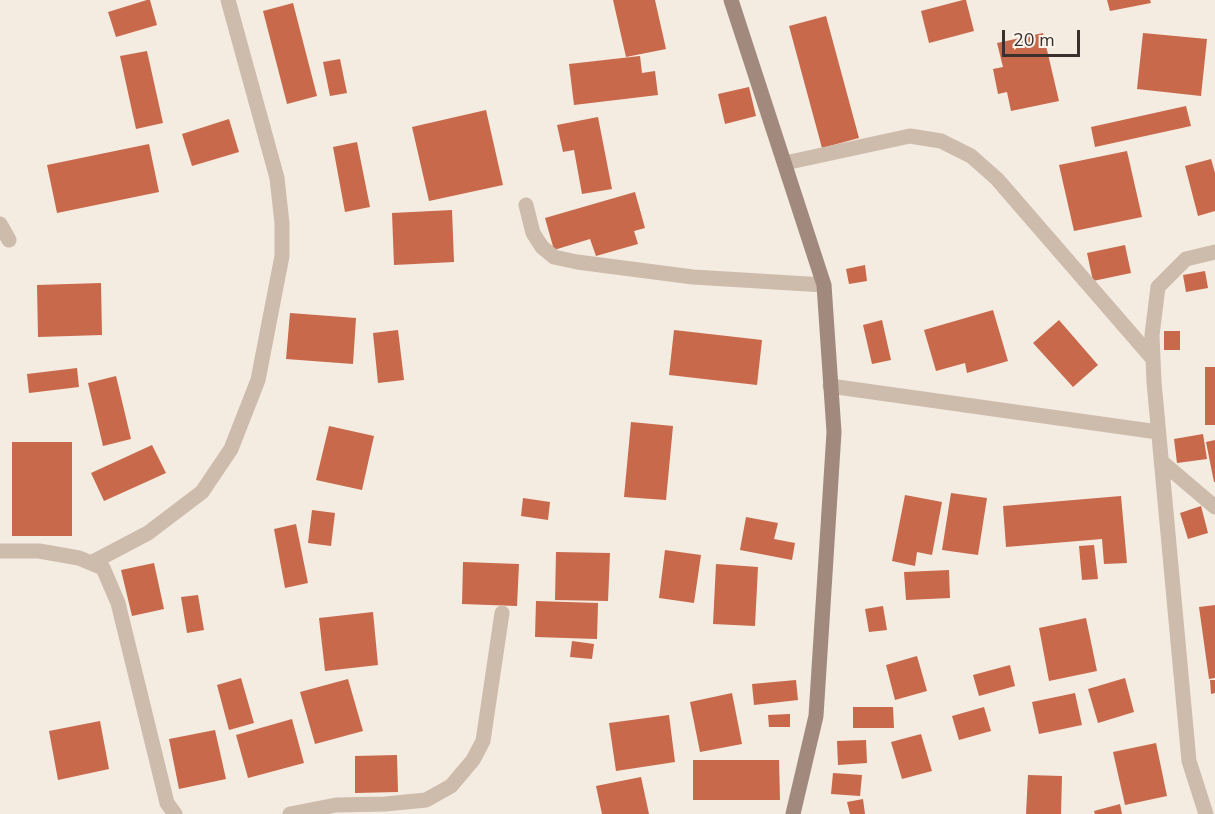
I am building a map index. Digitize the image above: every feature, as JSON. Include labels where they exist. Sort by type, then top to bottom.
[{"type":"street","points":[[91,563],[148,533],[202,492],[231,449],[258,380],[282,256],[282,224],[277,178],[228,0]]},
{"type":"street","points":[[731,0],[824,285],[834,432],[816,716],[793,814]]},
{"type":"street","points":[[784,163],[910,136],[941,141],[971,156],[997,179],[1153,359]]},
{"type":"street","points":[[526,206],[533,233],[542,247],[554,257],[693,277],[824,285]]},
{"type":"street","points":[[0,224],[9,240]]},
{"type":"street","points":[[1206,814],[1190,761],[1158,432],[1152,335],[1158,287],[1186,259],[1215,252]]},
{"type":"street","points":[[830,386],[1158,432]]},
{"type":"street","points":[[1162,462],[1215,507]]},
{"type":"street","points":[[0,551],[39,551],[79,558],[103,568],[118,603],[167,803],[176,814]]},
{"type":"street","points":[[290,814],[336,805],[426,800],[451,786],[473,760],[483,741],[502,613]]},
{"type":"building","points":[[150,0],[157,25],[116,37],[108,12]]},
{"type":"building","points":[[613,0],[655,0],[666,49],[626,57]]},
{"type":"building","points":[[966,0],[974,31],[929,43],[921,11]]},
{"type":"building","points":[[1107,0],[1150,0],[1151,3],[1110,11]]},
{"type":"building","points":[[293,3],[317,96],[287,104],[263,11]]},
{"type":"building","points":[[826,16],[859,138],[822,148],[789,26]]},
{"type":"building","points":[[1043,33],[1059,101],[1011,111],[1007,92],[998,94],[993,69],[1003,67],[997,43]]},
{"type":"building","points":[[1143,33],[1207,39],[1201,96],[1137,89]]},
{"type":"building","points":[[147,51],[163,123],[136,129],[120,56]]},
{"type":"building","points":[[640,56],[642,73],[655,71],[658,95],[574,105],[569,64]]},
{"type":"building","points":[[340,59],[347,93],[330,96],[323,62]]},
{"type":"building","points":[[749,87],[756,116],[725,124],[718,94]]},
{"type":"building","points":[[1186,106],[1191,126],[1095,147],[1091,127]]},
{"type":"building","points":[[486,110],[503,185],[429,201],[412,127]]},
{"type":"building","points":[[598,117],[612,189],[582,194],[574,150],[563,152],[557,125]]},
{"type":"building","points":[[229,119],[239,152],[192,166],[182,134]]},
{"type":"building","points":[[357,142],[370,207],[345,212],[333,147]]},
{"type":"building","points":[[149,144],[159,192],[57,213],[47,165]]},
{"type":"building","points":[[1127,151],[1142,217],[1074,231],[1059,165]]},
{"type":"building","points":[[1211,159],[1215,173],[1215,211],[1198,216],[1185,166]]},
{"type":"building","points":[[635,192],[645,228],[634,231],[638,244],[596,256],[590,239],[554,250],[545,218]]},
{"type":"building","points":[[452,210],[454,262],[394,265],[392,213]]},
{"type":"building","points":[[1125,245],[1131,273],[1093,281],[1087,253]]},
{"type":"building","points":[[865,265],[867,281],[849,284],[846,269]]},
{"type":"building","points":[[1205,271],[1208,288],[1186,292],[1183,275]]},
{"type":"building","points":[[101,283],[102,335],[38,337],[37,285]]},
{"type":"building","points":[[993,310],[1008,361],[967,373],[965,363],[936,371],[924,330]]},
{"type":"building","points":[[290,313],[356,318],[353,364],[286,359]]},
{"type":"building","points":[[882,320],[891,360],[872,364],[863,325]]},
{"type":"building","points":[[1059,320],[1098,365],[1073,387],[1033,343]]},
{"type":"building","points":[[398,330],[404,380],[378,383],[373,333]]},
{"type":"building","points":[[674,330],[762,340],[757,385],[669,375]]},
{"type":"building","points":[[1164,331],[1180,331],[1180,350],[1164,350]]},
{"type":"building","points":[[1205,367],[1215,367],[1215,425],[1205,425]]},
{"type":"building","points":[[77,368],[79,387],[29,393],[27,374]]},
{"type":"building","points":[[116,376],[131,439],[103,446],[88,383]]},
{"type":"building","points":[[631,422],[673,426],[666,500],[624,497]]},
{"type":"building","points":[[329,426],[374,436],[362,490],[316,480]]},
{"type":"building","points":[[1203,434],[1207,459],[1177,463],[1174,439]]},
{"type":"building","points":[[1215,440],[1215,482],[1214,482],[1206,442]]},
{"type":"building","points":[[12,442],[72,442],[72,536],[12,536]]},
{"type":"building","points":[[152,445],[166,473],[104,501],[91,473]]},
{"type":"building","points":[[951,493],[987,498],[978,555],[942,550]]},
{"type":"building","points":[[905,495],[942,502],[932,555],[917,552],[915,566],[892,561]]},
{"type":"building","points":[[1121,496],[1127,563],[1104,564],[1102,539],[1006,547],[1003,506]]},
{"type":"building","points":[[523,498],[550,502],[548,520],[521,516]]},
{"type":"building","points":[[1201,506],[1208,533],[1188,539],[1180,513]]},
{"type":"building","points":[[312,510],[335,513],[331,546],[308,543]]},
{"type":"building","points":[[746,517],[778,523],[774,539],[795,543],[792,560],[740,550]]},
{"type":"building","points":[[296,524],[308,583],[285,588],[274,529]]},
{"type":"building","points":[[1094,545],[1098,579],[1082,580],[1079,546]]},
{"type":"building","points":[[665,550],[701,555],[694,603],[659,598]]},
{"type":"building","points":[[556,552],[610,553],[608,601],[555,600]]},
{"type":"building","points":[[463,562],[519,564],[517,606],[462,604]]},
{"type":"building","points":[[154,563],[164,609],[132,616],[121,570]]},
{"type":"building","points":[[716,564],[758,567],[755,626],[713,624]]},
{"type":"building","points":[[949,570],[950,598],[906,600],[904,572]]},
{"type":"building","points":[[198,595],[204,630],[187,633],[181,597]]},
{"type":"building","points":[[536,601],[598,603],[597,639],[535,637]]},
{"type":"building","points":[[1215,605],[1215,678],[1209,679],[1199,607]]},
{"type":"building","points":[[883,606],[887,630],[869,632],[865,609]]},
{"type":"building","points":[[373,612],[378,665],[325,671],[319,618]]},
{"type":"building","points":[[1086,618],[1097,671],[1049,681],[1039,628]]},
{"type":"building","points":[[572,641],[594,644],[592,659],[570,657]]},
{"type":"building","points":[[917,656],[927,691],[895,700],[886,665]]},
{"type":"building","points":[[1010,665],[1015,686],[979,696],[973,675]]},
{"type":"building","points":[[241,678],[254,723],[229,730],[217,685]]},
{"type":"building","points":[[1125,678],[1134,712],[1098,723],[1088,689]]},
{"type":"building","points":[[348,679],[363,731],[315,744],[300,692]]},
{"type":"building","points":[[796,680],[798,700],[754,705],[752,684]]},
{"type":"building","points":[[1210,680],[1215,680],[1215,693],[1211,694]]},
{"type":"building","points":[[732,693],[742,744],[700,752],[690,702]]},
{"type":"building","points":[[1075,693],[1082,725],[1039,734],[1032,702]]},
{"type":"building","points":[[853,707],[893,707],[894,728],[853,728]]},
{"type":"building","points":[[984,707],[991,731],[959,740],[952,716]]},
{"type":"building","points":[[790,714],[790,727],[769,727],[768,715]]},
{"type":"building","points":[[669,715],[675,762],[616,771],[609,723]]},
{"type":"building","points":[[292,719],[304,763],[248,778],[236,735]]},
{"type":"building","points":[[100,721],[109,769],[58,780],[49,731]]},
{"type":"building","points":[[215,730],[226,779],[179,789],[169,739]]},
{"type":"building","points":[[921,734],[932,771],[902,779],[891,742]]},
{"type":"building","points":[[866,740],[867,763],[838,765],[837,741]]},
{"type":"building","points":[[1156,743],[1167,796],[1125,805],[1113,752]]},
{"type":"building","points":[[397,755],[398,792],[355,793],[355,756]]},
{"type":"building","points":[[693,760],[779,760],[780,800],[693,800]]},
{"type":"building","points":[[833,773],[862,775],[860,796],[831,794]]},
{"type":"building","points":[[1028,775],[1062,776],[1061,814],[1026,814]]},
{"type":"building","points":[[641,777],[649,814],[602,814],[596,786]]},
{"type":"building","points":[[863,799],[865,814],[850,814],[847,802]]},
{"type":"building","points":[[1120,804],[1122,814],[1095,814],[1094,811]]}]
